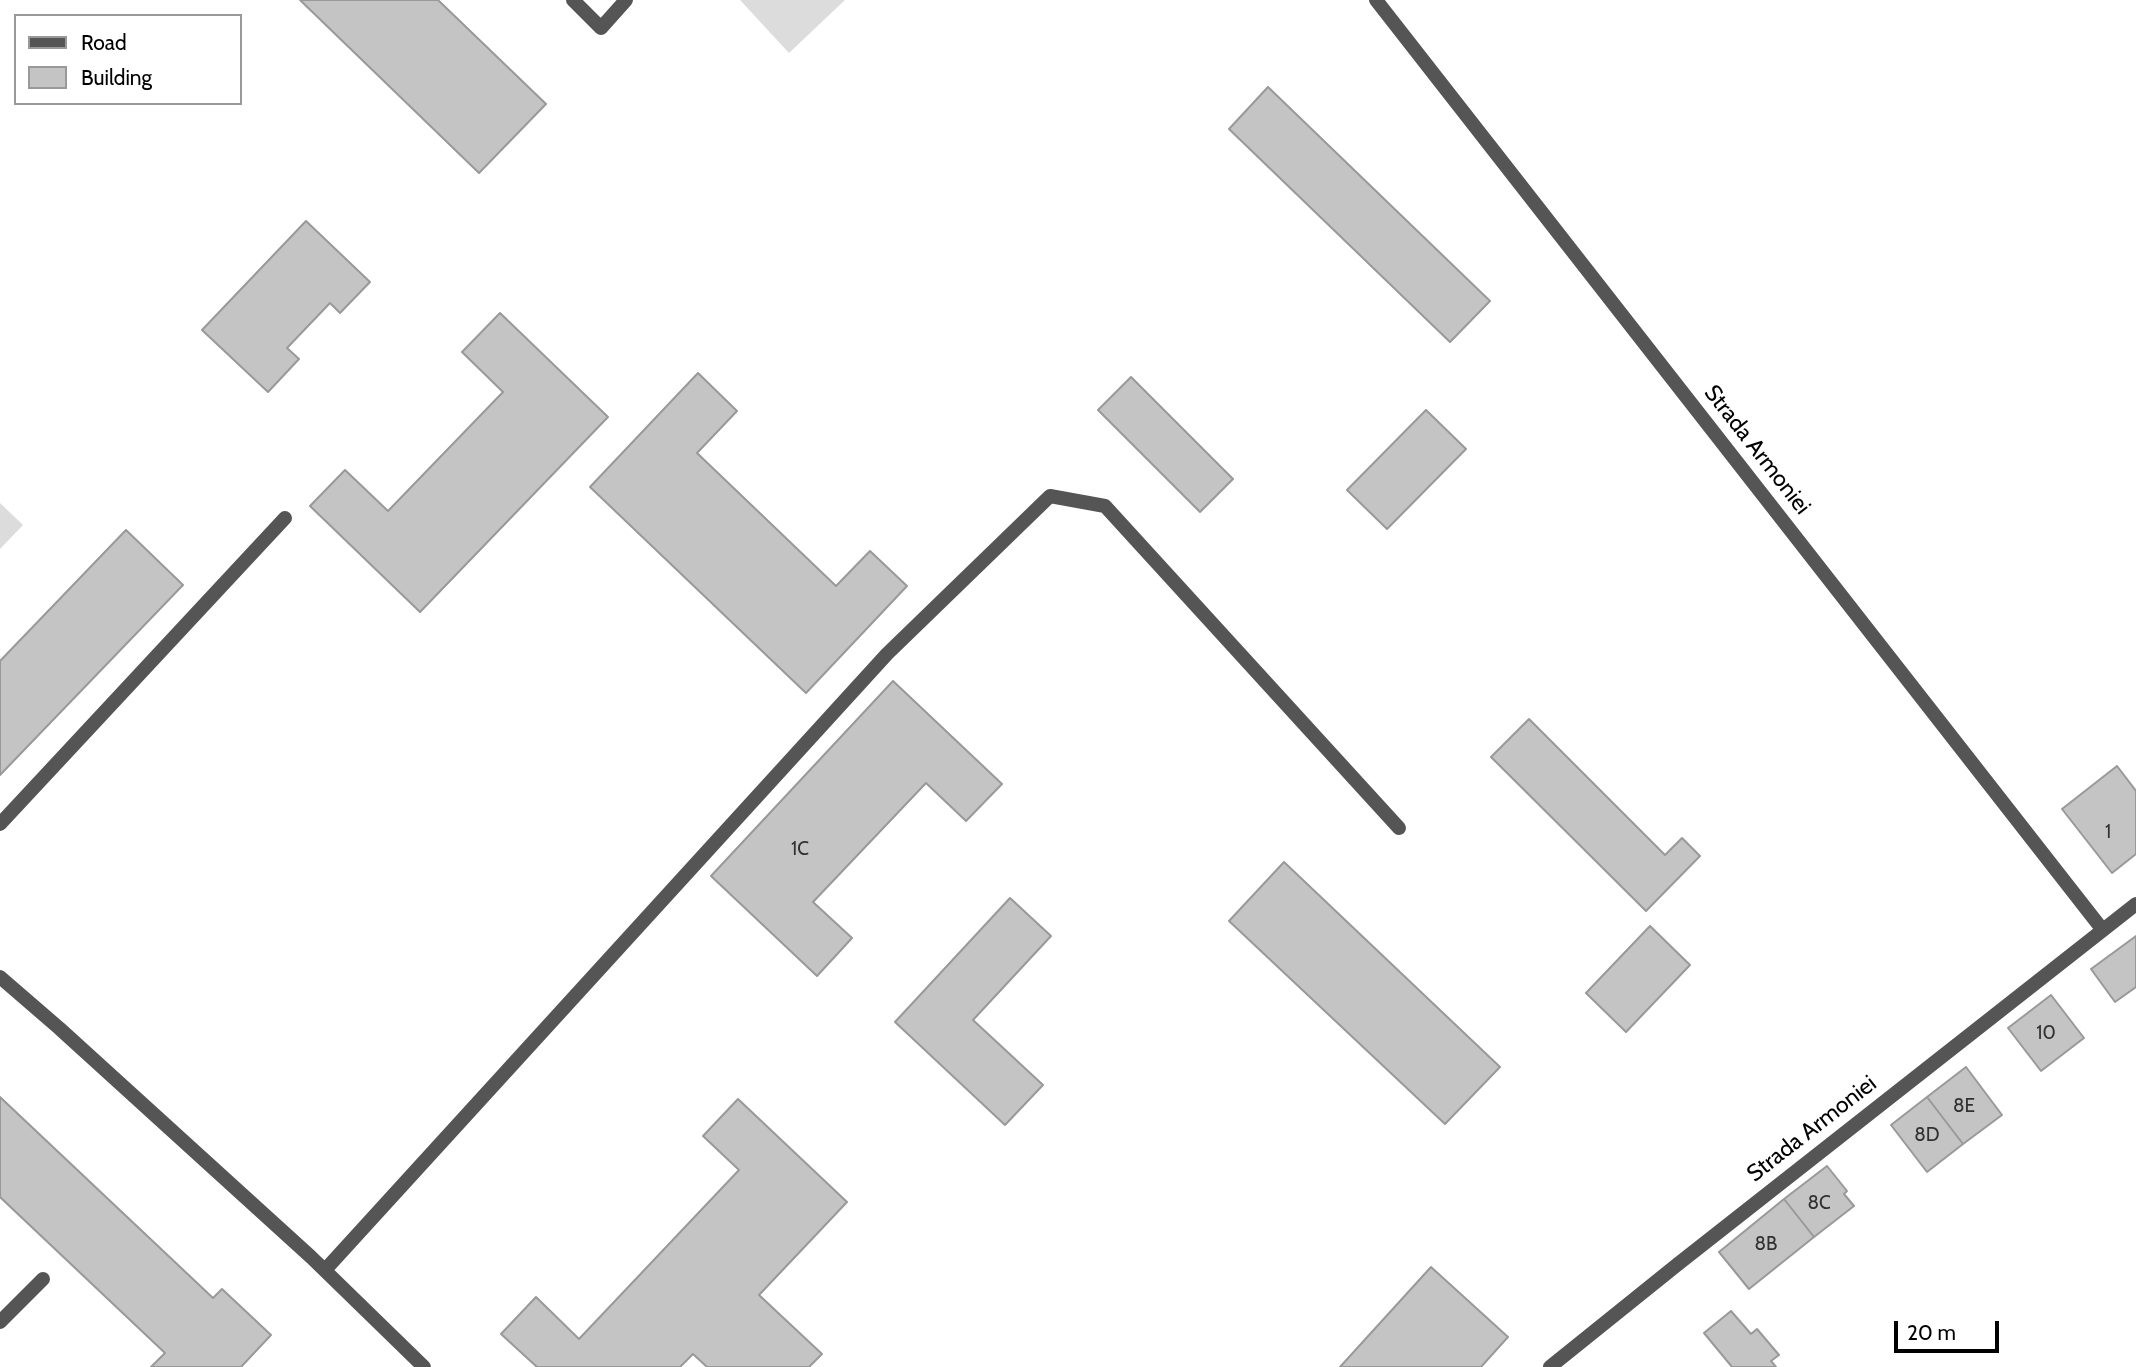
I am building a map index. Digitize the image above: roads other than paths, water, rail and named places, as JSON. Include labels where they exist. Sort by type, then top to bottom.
[{"type":"street","points":[[573,0],[601,28],[626,0]]},
{"type":"street","name":"Strada Armoniei","points":[[1376,0],[2102,929]]},
{"type":"street","points":[[324,1270],[887,654],[1050,496],[1105,506],[1399,828]]},
{"type":"street","points":[[0,824],[285,519]]},
{"type":"street","name":"Strada Armoniei","points":[[1550,1367],[2136,904]]},
{"type":"street","points":[[0,976],[324,1270],[424,1367]]},
{"type":"street","points":[[0,1322],[43,1279]]}]
